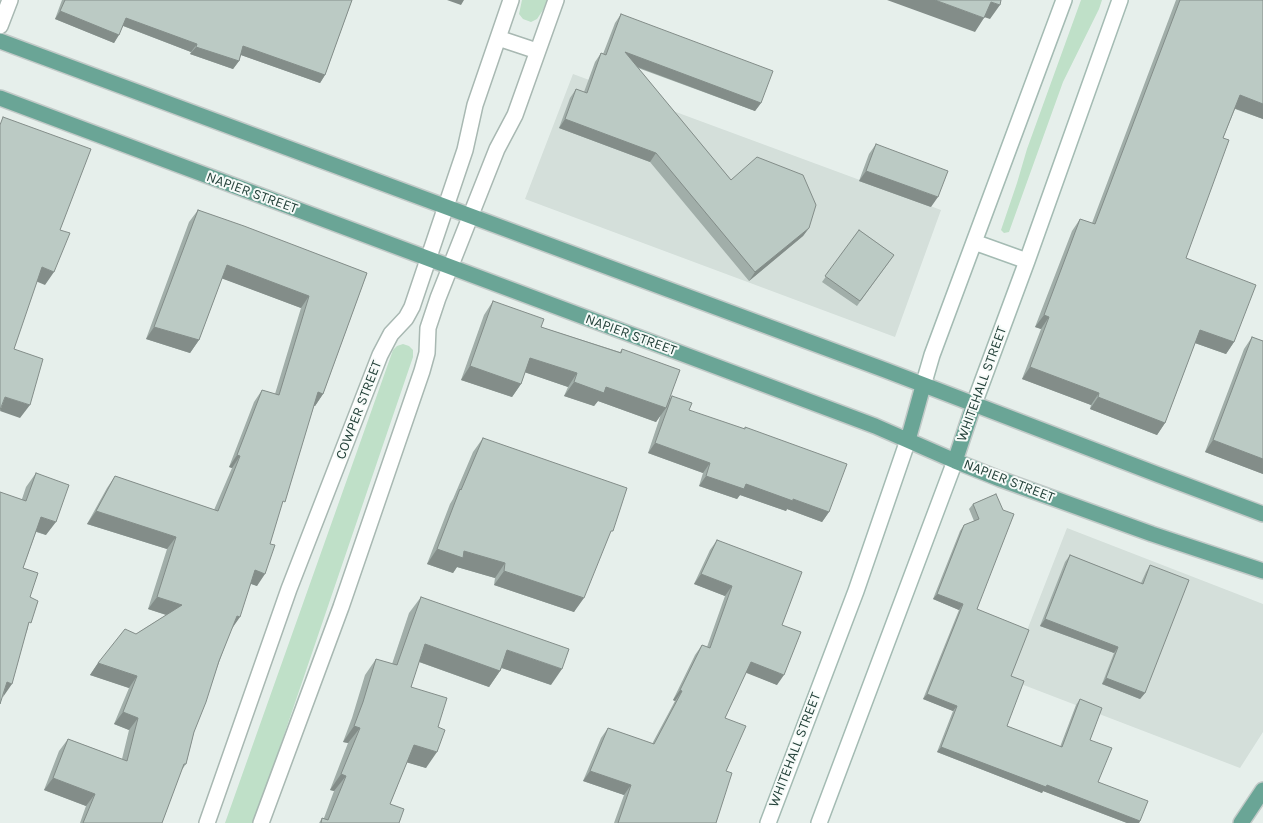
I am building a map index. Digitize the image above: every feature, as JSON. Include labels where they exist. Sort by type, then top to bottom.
[{"type":"main road","points":[[0,41],[974,404],[1263,514]]},
{"type":"main road","name":"NAPIER STREET","points":[[0,98],[876,426],[1000,479],[1136,529],[1263,571]]},
{"type":"main road","name":"WHITEHALL STREET","points":[[908,440],[924,386]]},
{"type":"main road","name":"WHITEHALL STREET","points":[[955,461],[974,404]]},
{"type":"main road","points":[[1241,823],[1263,790]]},
{"type":"street","points":[[0,26],[10,0]]},
{"type":"street","name":"COWPER STREET","points":[[207,823],[289,589],[380,355],[390,334],[410,312],[465,150],[475,105],[511,0]]},
{"type":"street","points":[[261,823],[341,606],[422,371],[427,354],[428,328],[449,267],[497,150],[515,115],[556,0]]},
{"type":"street","name":"WHITEHALL STREET","points":[[924,386],[932,355],[1064,0]]},
{"type":"street","name":"WHITEHALL STREET","points":[[974,404],[1120,0]]},
{"type":"street","points":[[498,38],[537,51]]},
{"type":"street","points":[[974,242],[1027,261]]},
{"type":"street","name":"WHITEHALL STREET","points":[[768,823],[856,591],[908,440]]},
{"type":"street","name":"WHITEHALL STREET","points":[[819,823],[955,461]]},
{"type":"shaded area","points":[[573,74],[941,210],[895,337],[525,199]]},
{"type":"shaded area","points":[[1067,528],[1263,604],[1263,732],[1240,768],[1008,679]]},
{"type":"green space","points":[[522,0],[547,0],[537,19],[531,22],[523,19],[519,14]]},
{"type":"green space","points":[[1081,0],[1102,0],[1063,82],[1009,232],[1004,233],[1001,230],[1027,149]]},
{"type":"green space","points":[[403,344],[413,350],[413,357],[254,823],[225,823],[393,350]]},
{"type":"building","points":[[65,0],[352,0],[325,75],[243,46],[239,61],[196,47],[197,44],[126,18],[119,35],[60,11]]},
{"type":"building","points":[[935,0],[1001,0],[1000,5],[991,2],[984,18]]},
{"type":"building","points":[[1180,0],[1263,0],[1263,104],[1240,95],[1223,138],[1229,140],[1186,258],[1256,285],[1234,342],[1200,330],[1165,423],[1098,397],[1099,393],[1030,367],[1049,317],[1044,315],[1080,219],[1095,224]]},
{"type":"building","points":[[621,14],[773,71],[761,103],[625,52],[731,180],[757,157],[803,175],[816,205],[809,228],[755,272],[656,153],[565,119],[576,89],[587,93],[601,53],[606,55]]},
{"type":"building","points":[[3,117],[91,149],[60,230],[70,233],[54,272],[42,267],[14,349],[43,359],[30,405],[5,397],[0,410],[0,125]]},
{"type":"building","points":[[876,144],[948,171],[938,197],[866,171]]},
{"type":"building","points":[[198,210],[367,273],[323,394],[318,392],[285,502],[283,501],[270,544],[275,545],[265,574],[255,570],[240,617],[237,616],[219,661],[194,732],[186,764],[184,764],[162,823],[83,823],[95,794],[53,778],[68,739],[127,761],[138,718],[123,712],[137,676],[98,663],[125,629],[136,634],[182,605],[157,597],[176,537],[96,511],[115,476],[218,511],[240,456],[237,455],[262,390],[279,395],[309,296],[227,265],[199,340],[154,327]]},
{"type":"building","points":[[859,230],[894,255],[860,301],[825,276]]},
{"type":"building","points":[[493,301],[544,319],[541,327],[621,353],[622,349],[680,370],[666,408],[606,387],[604,393],[574,382],[577,373],[530,358],[521,384],[470,366]]},
{"type":"building","points":[[1252,337],[1263,341],[1263,459],[1213,440]]},
{"type":"building","points":[[672,396],[692,403],[689,410],[745,429],[745,427],[847,464],[829,512],[746,484],[744,489],[706,476],[710,463],[655,443]]},
{"type":"building","points":[[483,438],[627,488],[613,531],[611,531],[584,598],[504,571],[505,563],[464,551],[463,558],[437,549],[460,489]]},
{"type":"building","points":[[36,473],[69,485],[56,522],[41,517],[23,568],[38,573],[30,597],[38,601],[31,623],[29,622],[12,684],[7,682],[0,704],[0,492],[26,501]]},
{"type":"building","points":[[996,494],[1003,510],[1014,514],[977,609],[1029,630],[1011,676],[1024,681],[1007,726],[1062,747],[1080,699],[1102,708],[1090,740],[1112,748],[1098,782],[1148,801],[1140,821],[941,747],[957,706],[927,694],[963,604],[937,594],[964,525],[979,519],[973,504]]},
{"type":"building","points":[[717,540],[802,572],[782,625],[801,632],[784,675],[751,662],[725,718],[746,726],[726,771],[732,773],[716,823],[618,823],[631,785],[590,771],[608,728],[654,744],[682,691],[680,690],[702,645],[710,648],[732,586],[701,574]]},
{"type":"building","points":[[1070,555],[1143,584],[1150,565],[1189,580],[1145,693],[1106,678],[1118,647],[1045,619]]},
{"type":"building","points":[[421,597],[569,649],[562,669],[507,650],[500,671],[425,644],[411,687],[447,698],[438,727],[445,730],[437,752],[414,745],[390,804],[404,809],[399,823],[321,823],[322,818],[328,820],[346,776],[341,774],[360,728],[354,726],[376,659],[397,665]]}]
